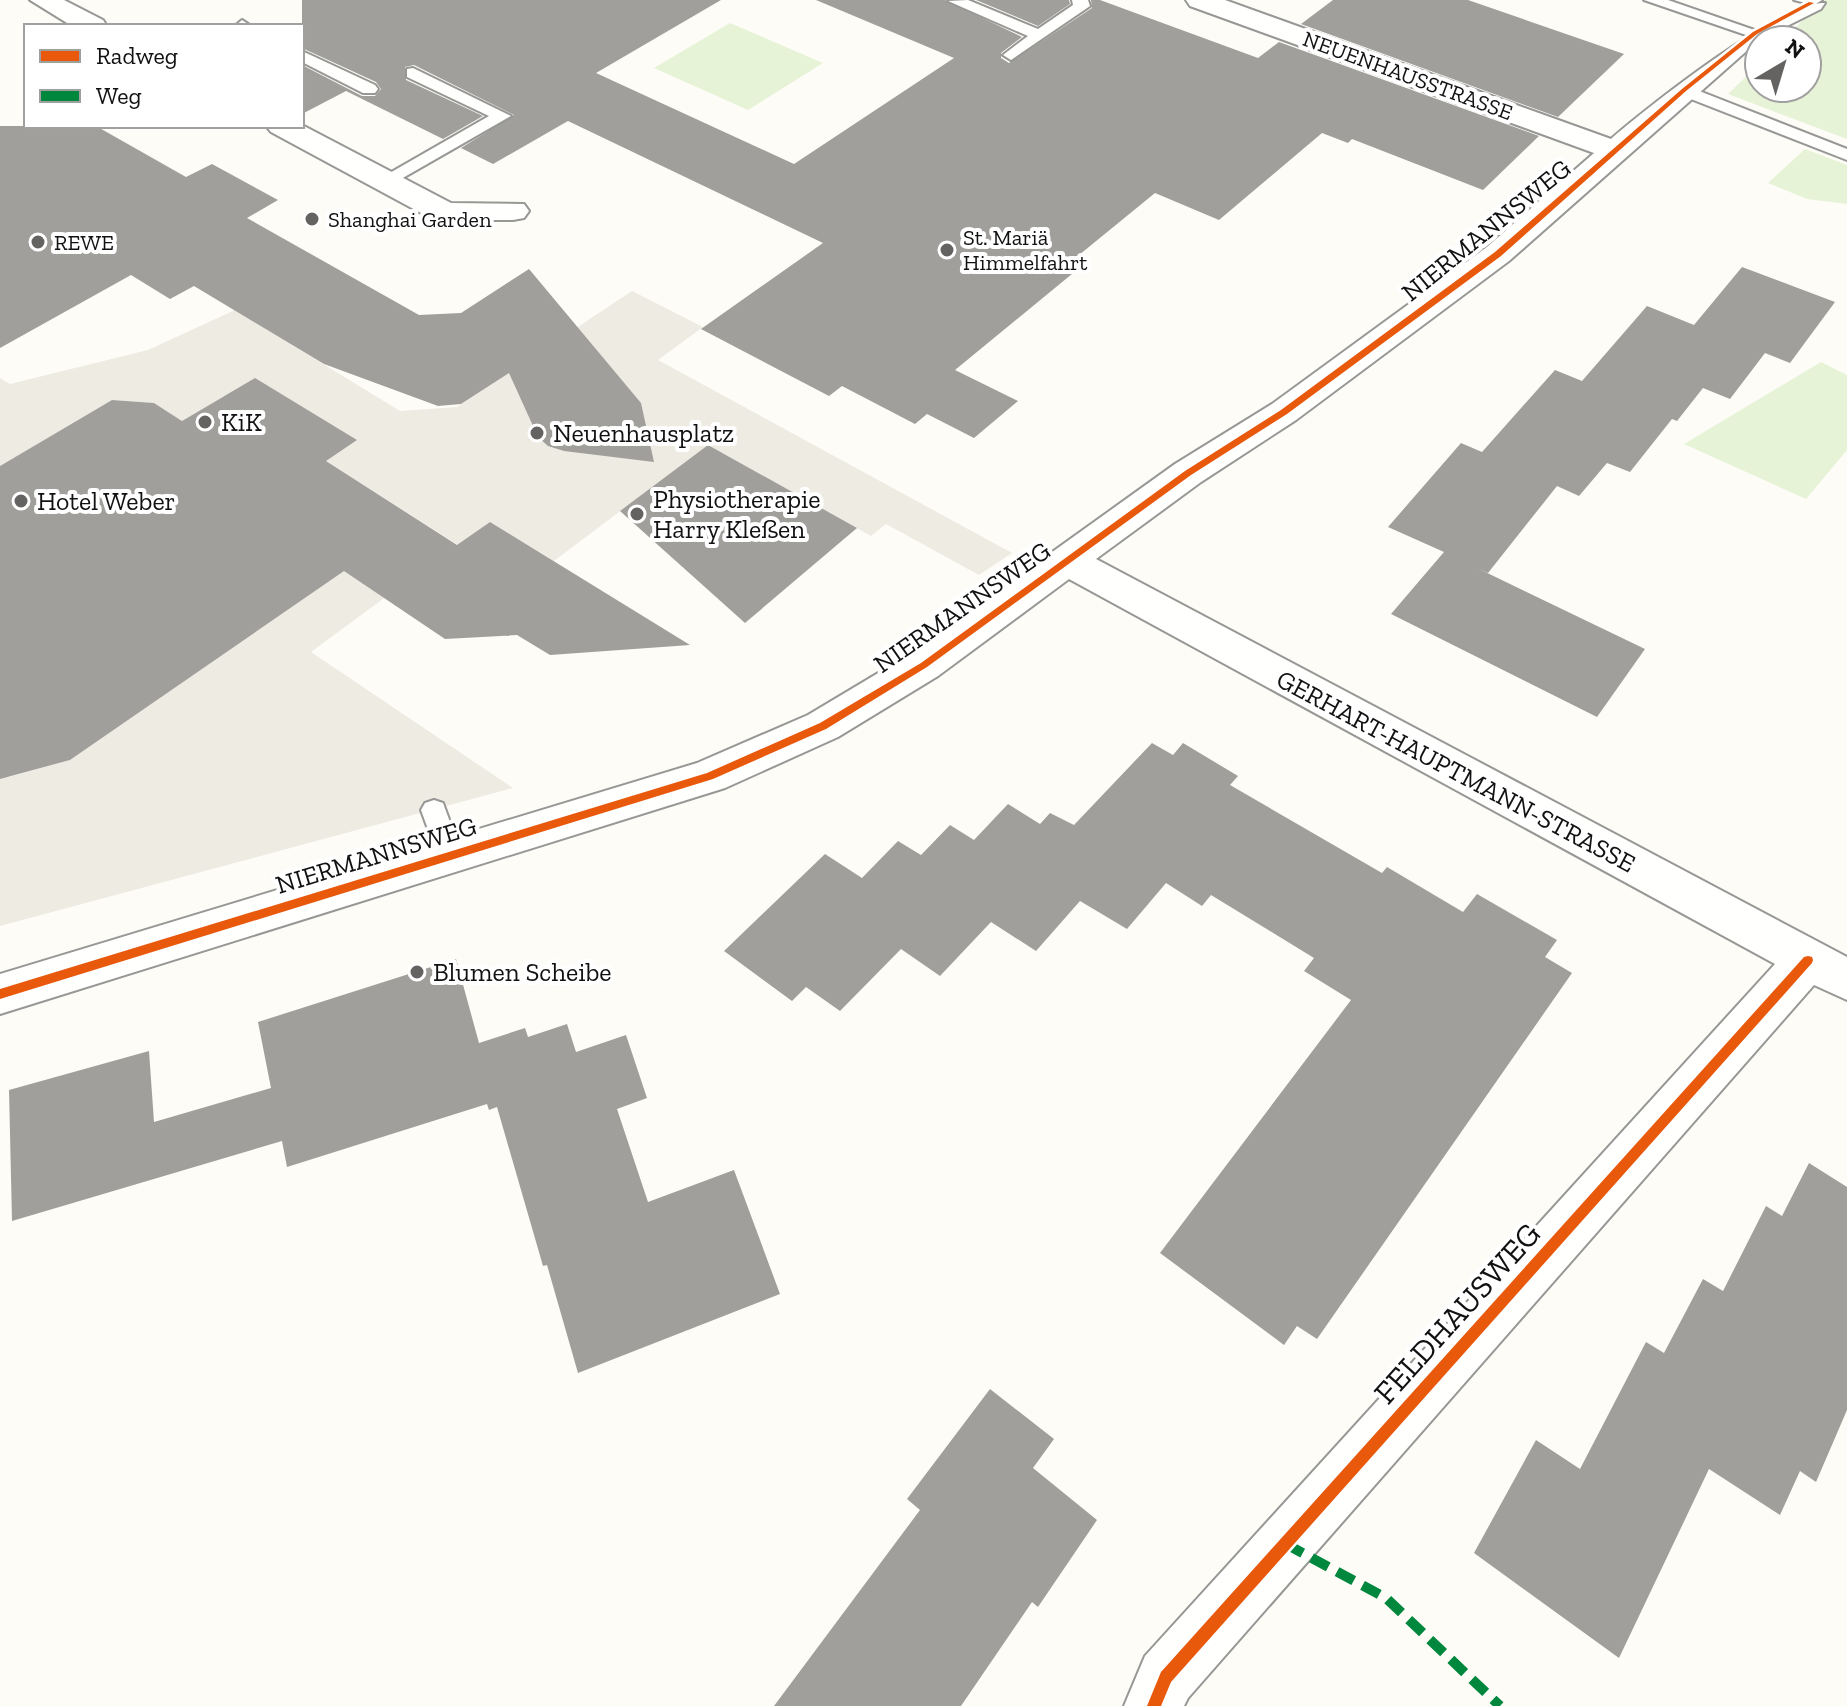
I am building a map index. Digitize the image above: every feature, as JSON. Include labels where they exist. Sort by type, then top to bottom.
[{"type":"street","points":[[44,0],[89,24]]},
{"type":"street","name":"NEUENHAUSSTRASSE","points":[[1200,0],[1616,151]]},
{"type":"street","name":"NIERMANNSWEG","points":[[1770,24],[1809,1]]},
{"type":"street","name":"NIERMANNSWEG","points":[[0,994],[710,776],[823,726],[924,665],[1188,473],[1284,412],[1485,264],[1684,90],[1743,43]]},
{"type":"street","points":[[285,128],[445,213],[513,211]]},
{"type":"street","name":"GERHART-HAUPTMANN-STRASSE","points":[[1066,560],[1828,970]]},
{"type":"street","name":"FELDHAUSWEG","points":[[1154,1706],[1166,1677],[1828,970]]},
{"type":"lane","points":[[1011,55],[1082,6],[1080,0]]},
{"type":"lane","points":[[1652,0],[1743,29]]},
{"type":"lane","points":[[956,1],[1040,35]]},
{"type":"lane","points":[[304,57],[369,89]]},
{"type":"lane","points":[[387,182],[502,116],[413,73]]},
{"type":"lane","points":[[1684,90],[1847,155]]},
{"type":"lane","points":[[434,810],[449,855]]},
{"type":"green space","points":[[1823,0],[1847,0],[1847,139],[1754,104],[1823,104],[1823,24],[1799,24]]},
{"type":"green space","points":[[730,23],[823,63],[748,110],[654,68]]},
{"type":"green space","points":[[1743,79],[1743,100],[1728,94]]},
{"type":"green space","points":[[1805,149],[1847,165],[1847,204],[1807,199],[1768,183]]},
{"type":"green space","points":[[1821,362],[1847,375],[1847,450],[1806,499],[1684,444]]},
{"type":"shaded area","name":"Neuenhausplatz","points":[[632,291],[703,327],[658,360],[1012,553],[979,575],[886,524],[871,536],[708,445],[554,561],[490,522],[458,545],[224,396],[182,421],[154,403],[112,400],[0,466],[0,378],[10,384],[148,350],[235,310],[400,411],[457,407]]},
{"type":"shaded area","points":[[369,553],[410,579],[311,652],[513,788],[0,926],[0,770],[9,777],[70,760]]},
{"type":"building","points":[[302,0],[721,0],[596,73],[794,164],[954,58],[816,0],[945,0],[1022,37],[1001,53],[1001,58],[1009,63],[1092,8],[1091,0],[1100,0],[1258,58],[1279,42],[1539,136],[1483,190],[1352,139],[1348,143],[1322,133],[1219,220],[1155,193],[1068,264],[1078,269],[955,370],[1018,401],[974,438],[927,414],[915,424],[842,386],[829,396],[701,329],[823,243],[568,121],[493,164],[461,148],[514,115],[414,65],[405,67],[406,80],[483,116],[443,139],[346,91],[304,113],[304,66],[362,96],[375,96],[381,89],[376,82],[304,49]]},
{"type":"building","points":[[976,0],[1069,0],[1070,4],[1038,26]]},
{"type":"building","points":[[1333,0],[1468,0],[1624,54],[1558,117],[1301,24]]},
{"type":"building","points":[[0,126],[100,128],[186,177],[212,164],[278,200],[247,218],[419,315],[461,313],[529,269],[641,403],[654,462],[564,451],[548,446],[538,437],[509,373],[461,404],[438,406],[324,364],[194,286],[170,299],[131,275],[0,348]]},
{"type":"building","points":[[1742,267],[1835,302],[1790,363],[1765,353],[1730,399],[1703,388],[1677,421],[1672,419],[1630,472],[1607,463],[1579,496],[1557,486],[1488,573],[1477,568],[1645,649],[1597,717],[1391,614],[1444,552],[1388,527],[1461,443],[1482,452],[1555,370],[1582,381],[1647,306],[1694,325]]},
{"type":"building","points":[[255,378],[357,440],[326,461],[457,545],[490,522],[690,645],[550,655],[517,635],[445,639],[344,571],[70,760],[0,779],[0,466],[112,400],[154,403],[182,421]]},
{"type":"building","points":[[708,445],[857,528],[745,623],[620,511]]},
{"type":"building","points":[[1152,743],[1173,755],[1183,743],[1238,776],[1230,785],[1382,873],[1387,867],[1463,912],[1477,894],[1557,940],[1545,957],[1572,973],[1317,1339],[1297,1326],[1284,1345],[1160,1253],[1351,1000],[1304,971],[1314,958],[1211,895],[1202,906],[1166,883],[1127,929],[1080,901],[1036,951],[991,922],[940,976],[901,949],[840,1011],[806,987],[792,1001],[724,951],[825,854],[862,878],[898,841],[921,855],[950,825],[974,840],[1008,804],[1040,824],[1050,813],[1074,825]]},
{"type":"building","points":[[456,959],[479,1043],[525,1028],[528,1037],[567,1024],[576,1052],[626,1035],[647,1098],[617,1109],[648,1202],[734,1170],[780,1294],[578,1373],[497,1107],[489,1110],[487,1104],[287,1167],[282,1141],[12,1221],[9,1090],[149,1051],[154,1122],[271,1088],[258,1022]]},
{"type":"building","points":[[1809,1163],[1847,1187],[1847,1410],[1816,1482],[1800,1471],[1780,1515],[1709,1469],[1619,1658],[1474,1553],[1536,1440],[1580,1469],[1646,1342],[1664,1353],[1703,1279],[1723,1291],[1766,1206],[1782,1216]]},
{"type":"building","points":[[990,1389],[1054,1439],[1033,1468],[1097,1520],[1038,1607],[1032,1602],[961,1706],[774,1706],[920,1510],[907,1499]]},
{"type":"marked path","points":[[1286,1544],[1386,1598],[1500,1706]]},
{"type":"cycle path","points":[[0,994],[710,776],[823,726],[924,665],[1188,473],[1284,412],[1498,254],[1684,90],[1755,33],[1811,3]]},
{"type":"cycle path","points":[[1154,1706],[1166,1677],[1808,960]]},
{"type":"place","name":"Shanghai Garden","points":[[312,219]]},
{"type":"place","name":"REWE","points":[[38,242]]},
{"type":"place","name":"St. Mariä Himmelfahrt","points":[[947,250]]},
{"type":"place","name":"KiK","points":[[205,422]]},
{"type":"place","name":"Neuenhausplatz","points":[[537,433]]},
{"type":"place","name":"Hotel Weber","points":[[21,501]]},
{"type":"place","name":"Physiotherapie Harry Kleßen","points":[[637,514]]},
{"type":"place","name":"Blumen Scheibe","points":[[417,972]]}]
